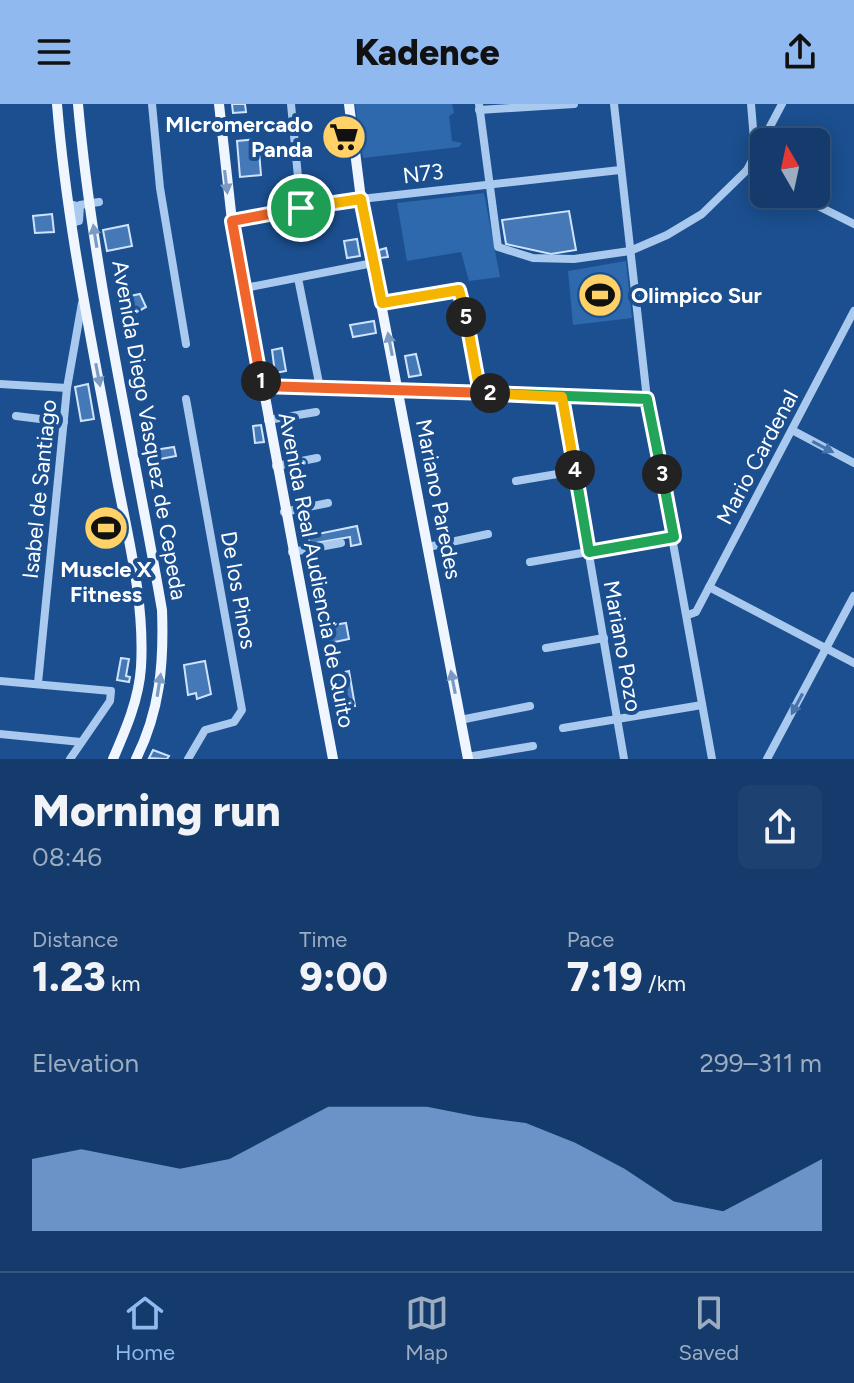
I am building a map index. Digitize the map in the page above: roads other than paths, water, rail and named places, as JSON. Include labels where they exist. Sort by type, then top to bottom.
[{"type":"main road","name":"Avenida Diego Vasquez de Cepeda","points":[[57,104],[67,204],[82,299],[141,612],[141,669],[131,715],[113,759]]},
{"type":"main road","name":"Avenida Diego Vasquez de Cepeda","points":[[78,104],[112,335],[162,610],[164,658],[155,715],[136,759]]},
{"type":"main road","name":"Avenida Real Audiencia de Quito","points":[[219,104],[232,221],[284,512],[333,759]]},
{"type":"main road","name":"Mariano Paredes","points":[[349,104],[361,199],[467,758]]},
{"type":"street","points":[[152,104],[160,188],[186,344]]},
{"type":"street","points":[[291,104],[301,208]]},
{"type":"street","points":[[574,104],[479,107],[496,243],[502,251],[545,259],[630,251],[667,235],[702,214],[750,164]]},
{"type":"street","points":[[614,104],[647,399],[712,759]]},
{"type":"street","points":[[751,104],[753,128]]},
{"type":"street","points":[[769,128],[782,104]]},
{"type":"street","name":"N73","points":[[232,221],[361,199],[620,170]]},
{"type":"street","points":[[67,204],[71,203],[74,222],[74,205],[79,221],[80,205],[94,203]]},
{"type":"street","points":[[822,208],[854,224]]},
{"type":"street","points":[[245,288],[373,263]]},
{"type":"street","points":[[298,278],[320,388]]},
{"type":"street","points":[[382,303],[461,291],[480,393]]},
{"type":"street","name":"Isabel de Santiago","points":[[38,683],[67,388],[82,299]]},
{"type":"street","name":"Mario Cardenal","points":[[688,615],[696,612],[854,311]]},
{"type":"street","points":[[90,339],[112,335]]},
{"type":"street","points":[[0,384],[67,388]]},
{"type":"street","points":[[262,386],[647,399]]},
{"type":"street","name":"Mariano Pozo","points":[[562,397],[624,759]]},
{"type":"street","name":"De los Pinos","points":[[186,399],[242,710],[234,722],[205,730],[188,759]]},
{"type":"street","points":[[268,420],[316,412]]},
{"type":"street","points":[[16,416],[64,422]]},
{"type":"street","points":[[792,430],[854,463]]},
{"type":"street","points":[[111,448],[133,444]]},
{"type":"street","points":[[276,466],[317,458]]},
{"type":"street","points":[[516,481],[575,471]]},
{"type":"street","points":[[284,512],[328,503]]},
{"type":"street","points":[[124,519],[146,515]]},
{"type":"street","points":[[428,547],[488,534]]},
{"type":"street","points":[[530,562],[674,537]]},
{"type":"street","points":[[292,552],[341,543]]},
{"type":"street","points":[[709,587],[854,663]]},
{"type":"street","points":[[767,759],[854,596]]},
{"type":"street","points":[[546,648],[604,638]]},
{"type":"street","points":[[0,681],[111,691],[110,701],[70,759]]},
{"type":"street","points":[[563,728],[702,705]]},
{"type":"street","points":[[462,719],[530,706]]},
{"type":"street","points":[[0,734],[81,742]]},
{"type":"street","points":[[467,758],[533,746]]},
{"type":"place","name":"MIcromercado Panda","points":[[344,137]]},
{"type":"place","name":"Olimpico Sur","points":[[600,295]]},
{"type":"place","name":"Muscle X Fitness","points":[[106,528]]}]
